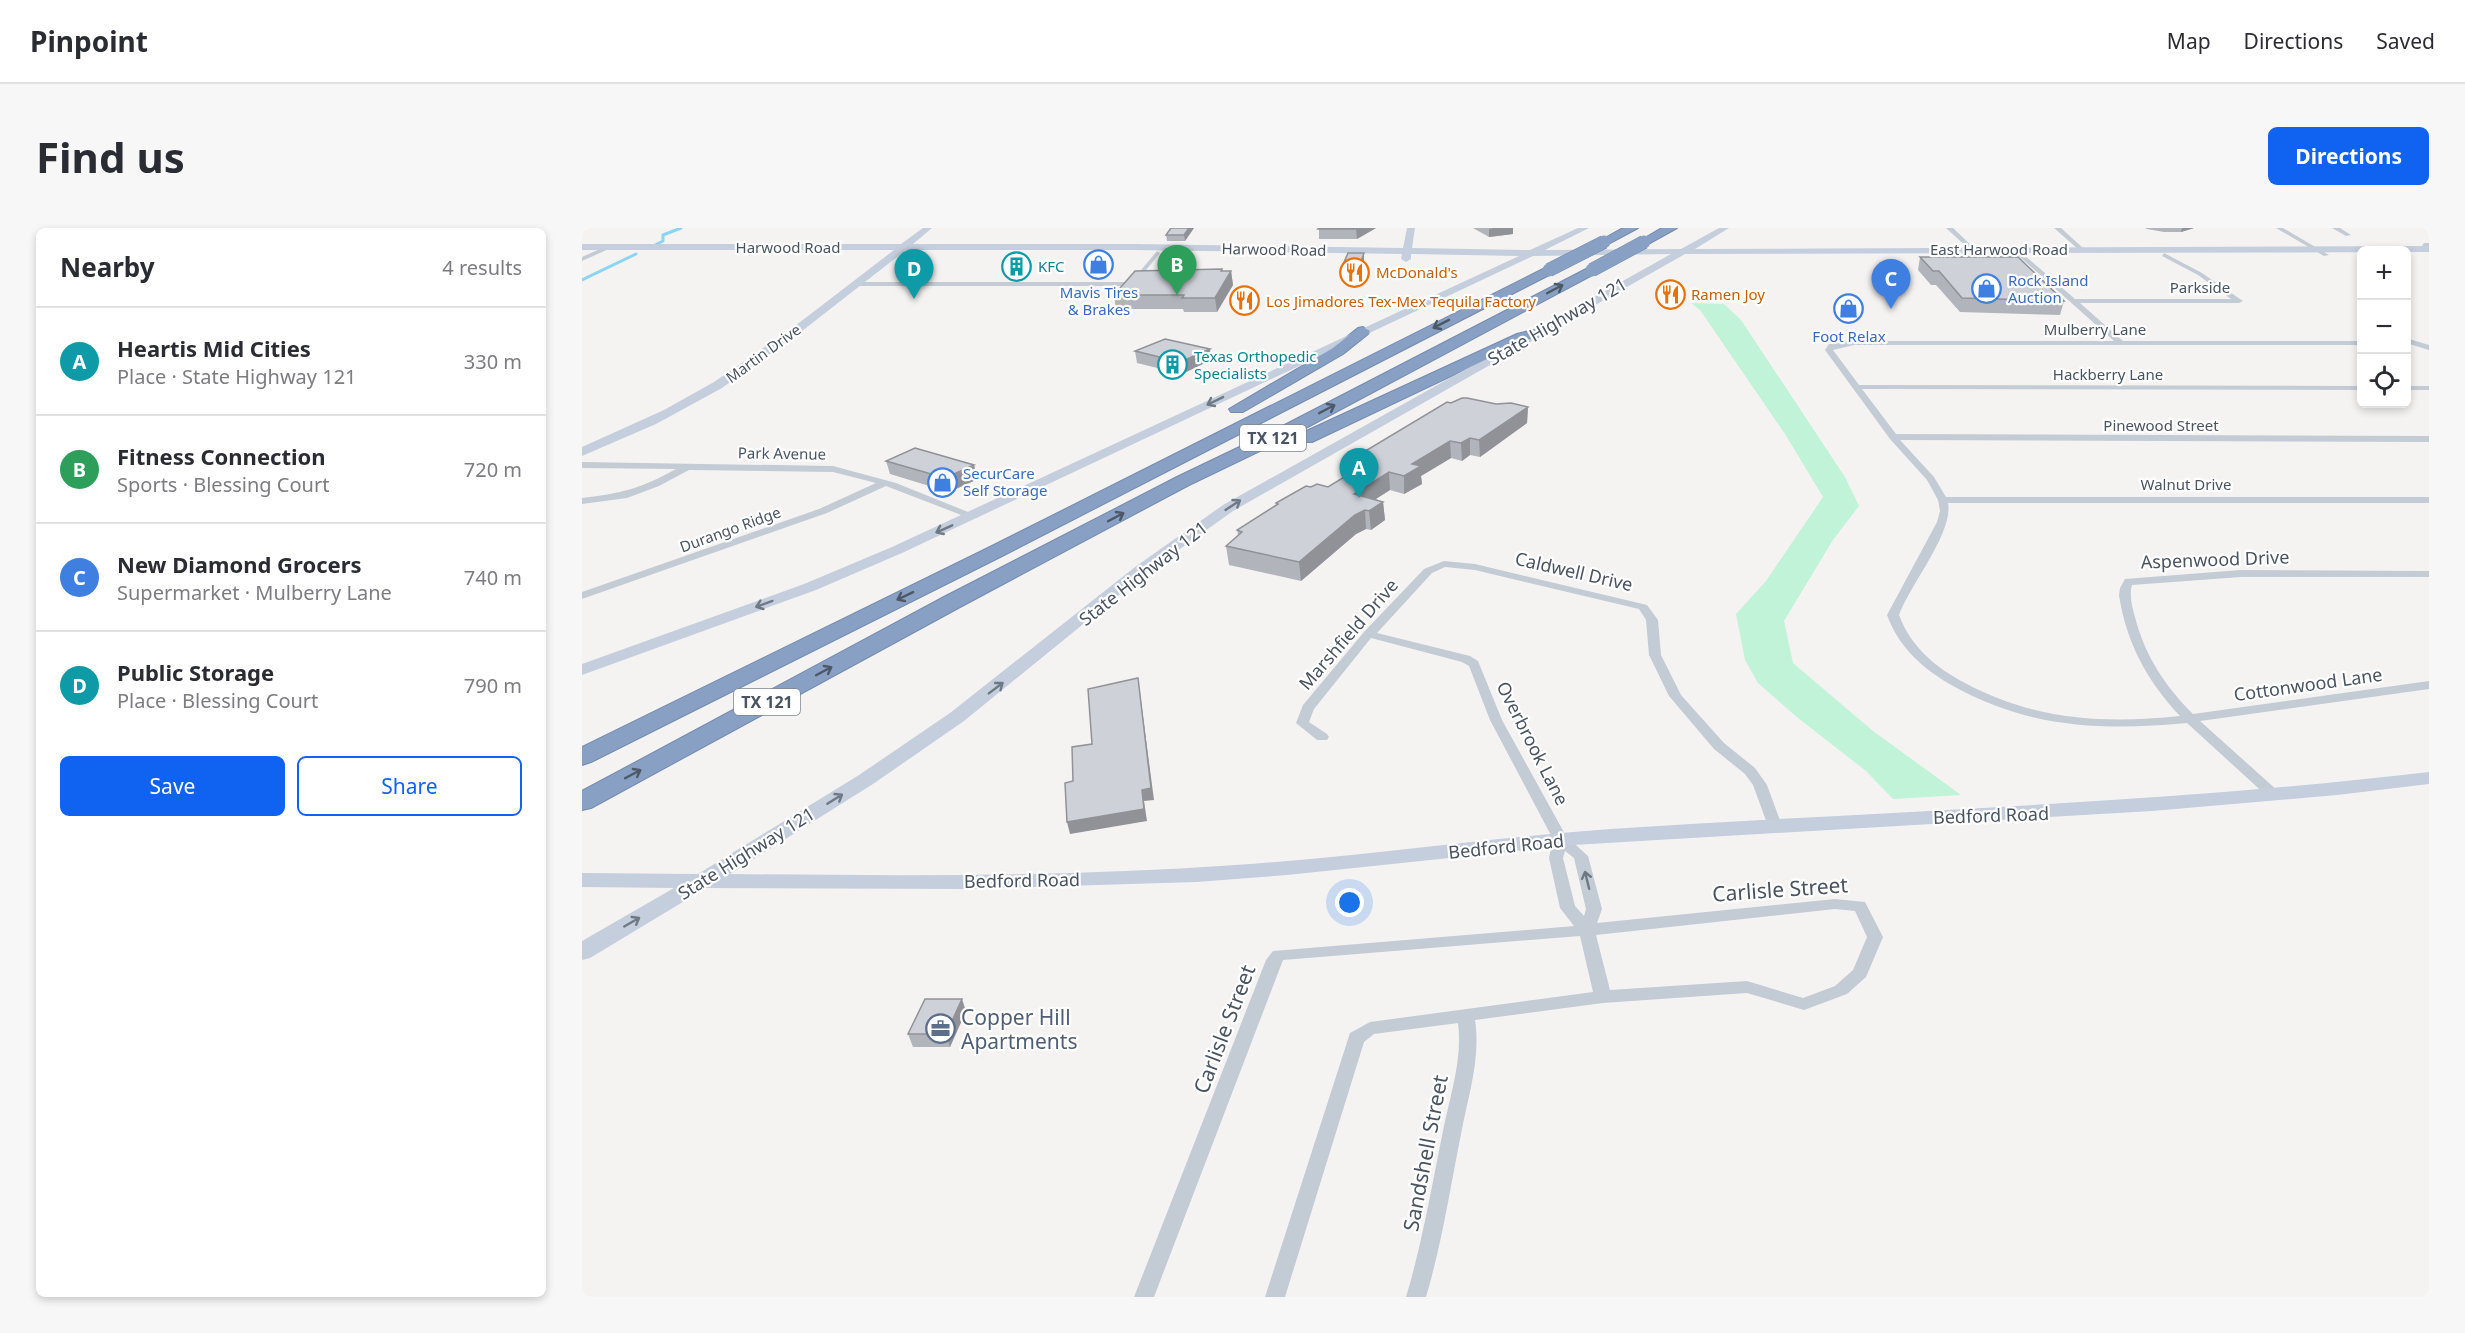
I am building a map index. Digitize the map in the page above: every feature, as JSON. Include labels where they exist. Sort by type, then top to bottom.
[{"type":"highway","name":"TX 121","points":[[582,757],[995,552],[1538,267],[1604,242],[1632,228]]},
{"type":"highway","name":"TX 121","points":[[582,802],[952,602],[1183,481],[1281,434],[1671,228]]},
{"type":"highway","points":[[995,552],[1008,537],[1176,445],[1338,351],[1363,331]]},
{"type":"highway","points":[[952,602],[997,590],[1304,440],[1522,337],[1533,334]]},
{"type":"main road","name":"Martin Drive","points":[[582,452],[659,418],[716,386],[789,334],[928,228]]},
{"type":"main road","points":[[1406,255],[1412,228]]},
{"type":"main road","points":[[582,670],[810,587],[973,516],[1585,228]]},
{"type":"main road","name":"State Highway 121","points":[[582,952],[876,773],[957,718],[1161,554],[1245,498],[1533,334],[1629,270],[1666,260],[1725,228]]},
{"type":"main road","points":[[1563,238],[1574,245],[1604,248],[1679,247],[1697,243],[1727,256]]},
{"type":"main road","points":[[1501,252],[1536,247],[1563,238]]},
{"type":"main road","name":"Harwood Road","points":[[582,247],[794,250]]},
{"type":"main road","name":"East Harwood Road","points":[[1534,253],[1866,256],[2086,252],[2164,255],[2429,247]]},
{"type":"main road","name":"Harwood Road","points":[[582,253],[1042,248],[1406,255],[1534,253]]},
{"type":"main road","points":[[1031,253],[1042,248]]},
{"type":"main road","name":"East Harwood Road","points":[[1518,260],[1666,260],[1852,249],[1971,248],[2017,252]]},
{"type":"main road","points":[[1852,249],[1866,256]]},
{"type":"main road","points":[[2155,249],[2164,255]]},
{"type":"main road","name":"East Harwood Road","points":[[2086,252],[2155,249],[2357,255]]},
{"type":"main road","name":"Harwood Road","points":[[899,250],[1031,253],[1160,250]]},
{"type":"main road","name":"Harwood Road","points":[[1406,255],[1446,259],[1518,260]]},
{"type":"main road","points":[[2411,255],[2429,255]]},
{"type":"main road","points":[[1486,273],[1504,267],[1629,270],[1727,256]]},
{"type":"main road","points":[[1446,259],[1481,263],[1486,266],[1486,273]]},
{"type":"main road","name":"Bedford Road","points":[[585,880],[998,881],[1184,875],[1341,863],[1560,839],[2052,813],[2273,794],[2316,793],[2429,778]]},
{"type":"street","points":[[1949,228],[1971,248]]},
{"type":"street","points":[[2057,228],[2086,252]]},
{"type":"street","points":[[2280,228],[2326,255]]},
{"type":"street","points":[[2335,228],[2348,235]]},
{"type":"street","points":[[582,259],[609,247]]},
{"type":"street","points":[[854,284],[1133,284],[1160,250]]},
{"type":"street","points":[[2017,252],[2121,343]]},
{"type":"street","name":"Parkside","points":[[2073,301],[2239,301],[2200,274],[2164,255]]},
{"type":"street","points":[[2411,342],[2429,343]]},
{"type":"street","name":"Mulberry Lane","points":[[1855,387],[1829,350],[1830,347],[1854,344],[2357,343]]},
{"type":"street","points":[[2416,343],[2429,348]]},
{"type":"street","points":[[1855,387],[1893,437],[1931,479],[1943,500]]},
{"type":"street","name":"Hackberry Lane","points":[[1855,387],[2357,388]]},
{"type":"street","points":[[2411,388],[2429,388]]},
{"type":"street","name":"Pinewood Street","points":[[1893,437],[2429,439]]},
{"type":"street","name":"Park Avenue","points":[[582,465],[833,469],[885,483],[973,516]]},
{"type":"street","points":[[582,501],[615,498],[639,491],[689,466]]},
{"type":"street","name":"Durango Ridge","points":[[582,596],[823,511],[885,483]]},
{"type":"street","name":"Walnut Drive","points":[[1943,500],[2429,500]]},
{"type":"street","name":"Cottonwood Lane","points":[[1943,500],[1945,511],[1942,522],[1893,615],[1906,644],[1918,657],[1973,695],[2019,712],[2091,724],[2148,724],[2429,685]]},
{"type":"street","name":"Marshfield Drive","points":[[1322,737],[1302,723],[1308,708],[1368,634],[1428,571],[1436,566],[1449,564]]},
{"type":"street","name":"Caldwell Drive","points":[[1449,564],[1475,567],[1643,607],[1652,620],[1654,655],[1675,696],[1719,746],[1750,771],[1760,785],[1775,826]]},
{"type":"street","name":"Aspenwood Drive","points":[[2273,794],[2192,718],[2154,677],[2137,642],[2124,590],[2129,580],[2274,574],[2429,574]]},
{"type":"street","name":"Overbrook Lane","points":[[1368,634],[1466,659],[1474,664],[1496,720],[1560,839],[1581,856],[1594,909],[1587,930]]},
{"type":"street","name":"Overbrook Lane","points":[[1560,839],[1556,858],[1568,908],[1587,930],[1603,998]]},
{"type":"street","name":"Carlisle Street","points":[[1144,1297],[1274,960],[1279,955],[1587,930],[1835,904],[1860,906],[1875,937],[1860,973],[1841,990],[1804,1004],[1747,987],[1603,998],[1371,1028],[1356,1038],[1275,1297]]},
{"type":"street","name":"Sandshell Street","points":[[1416,1297],[1428,1258],[1463,1074],[1469,1033],[1466,1017]]},
{"type":"green space","points":[[1691,303],[1724,304],[1741,320],[1845,477],[1859,506],[1833,540],[1784,621],[1793,663],[1873,731],[1961,795],[1893,799],[1866,771],[1798,718],[1758,683],[1745,660],[1736,614],[1766,581],[1823,497],[1785,434],[1700,310]]},
{"type":"building","points":[[1171,228],[1189,228],[1184,235],[1166,235]]},
{"type":"building","points":[[1319,228],[1358,228],[1318,229]]},
{"type":"building","points":[[1348,253],[1364,253],[1359,267],[1342,267]]},
{"type":"building","points":[[1920,257],[2018,257],[2064,301],[1962,298],[1939,271],[1933,271]]},
{"type":"building","points":[[1222,269],[1221,271],[1231,271],[1215,298],[1182,298],[1184,295],[1114,295],[1135,271]]},
{"type":"building","points":[[1165,339],[1210,349],[1180,362],[1135,351]]},
{"type":"building","points":[[1462,398],[1528,407],[1479,440],[1470,438],[1461,443],[1450,441],[1412,464],[1421,466],[1404,476],[1389,472],[1354,494],[1383,502],[1369,511],[1365,510],[1355,515],[1299,562],[1226,546],[1242,532],[1237,530],[1278,504],[1276,503],[1306,486],[1311,487],[1317,484],[1328,487],[1346,476],[1352,459],[1447,402],[1451,403]]},
{"type":"building","points":[[915,448],[974,465],[945,478],[886,461]]},
{"type":"building","points":[[1138,678],[1151,788],[1142,790],[1144,809],[1067,822],[1065,783],[1073,781],[1072,747],[1092,744],[1088,689]]},
{"type":"building","points":[[925,999],[962,999],[946,1034],[908,1034]]},
{"type":"waterway","points":[[655,245],[663,241],[663,235],[681,228]]},
{"type":"waterway","points":[[582,280],[636,254]]},
{"type":"place","name":"Mavis Tires & Brakes","points":[[1099,265]]},
{"type":"place","name":"KFC","points":[[1017,266]]},
{"type":"place","name":"McDonald's","points":[[1355,272]]},
{"type":"place","name":"Rock Island Auction","points":[[1987,289]]},
{"type":"place","name":"Ramen Joy","points":[[1670,294]]},
{"type":"place","name":"Fitness Connection","points":[[1177,295]]},
{"type":"place","name":"Public Storage","points":[[914,299]]},
{"type":"place","name":"Los Jimadores Tex-Mex Tequila Factory","points":[[1245,301]]},
{"type":"place","name":"Foot Relax","points":[[1849,309]]},
{"type":"place","name":"New Diamond Grocers","points":[[1891,309]]},
{"type":"place","name":"Texas Orthopedic Specialists","points":[[1173,365]]},
{"type":"place","name":"SecurCare Self Storage","points":[[942,482]]},
{"type":"place","name":"Heartis Mid Cities","points":[[1359,498]]},
{"type":"place","name":"Copper Hill Apartments","points":[[940,1029]]}]
